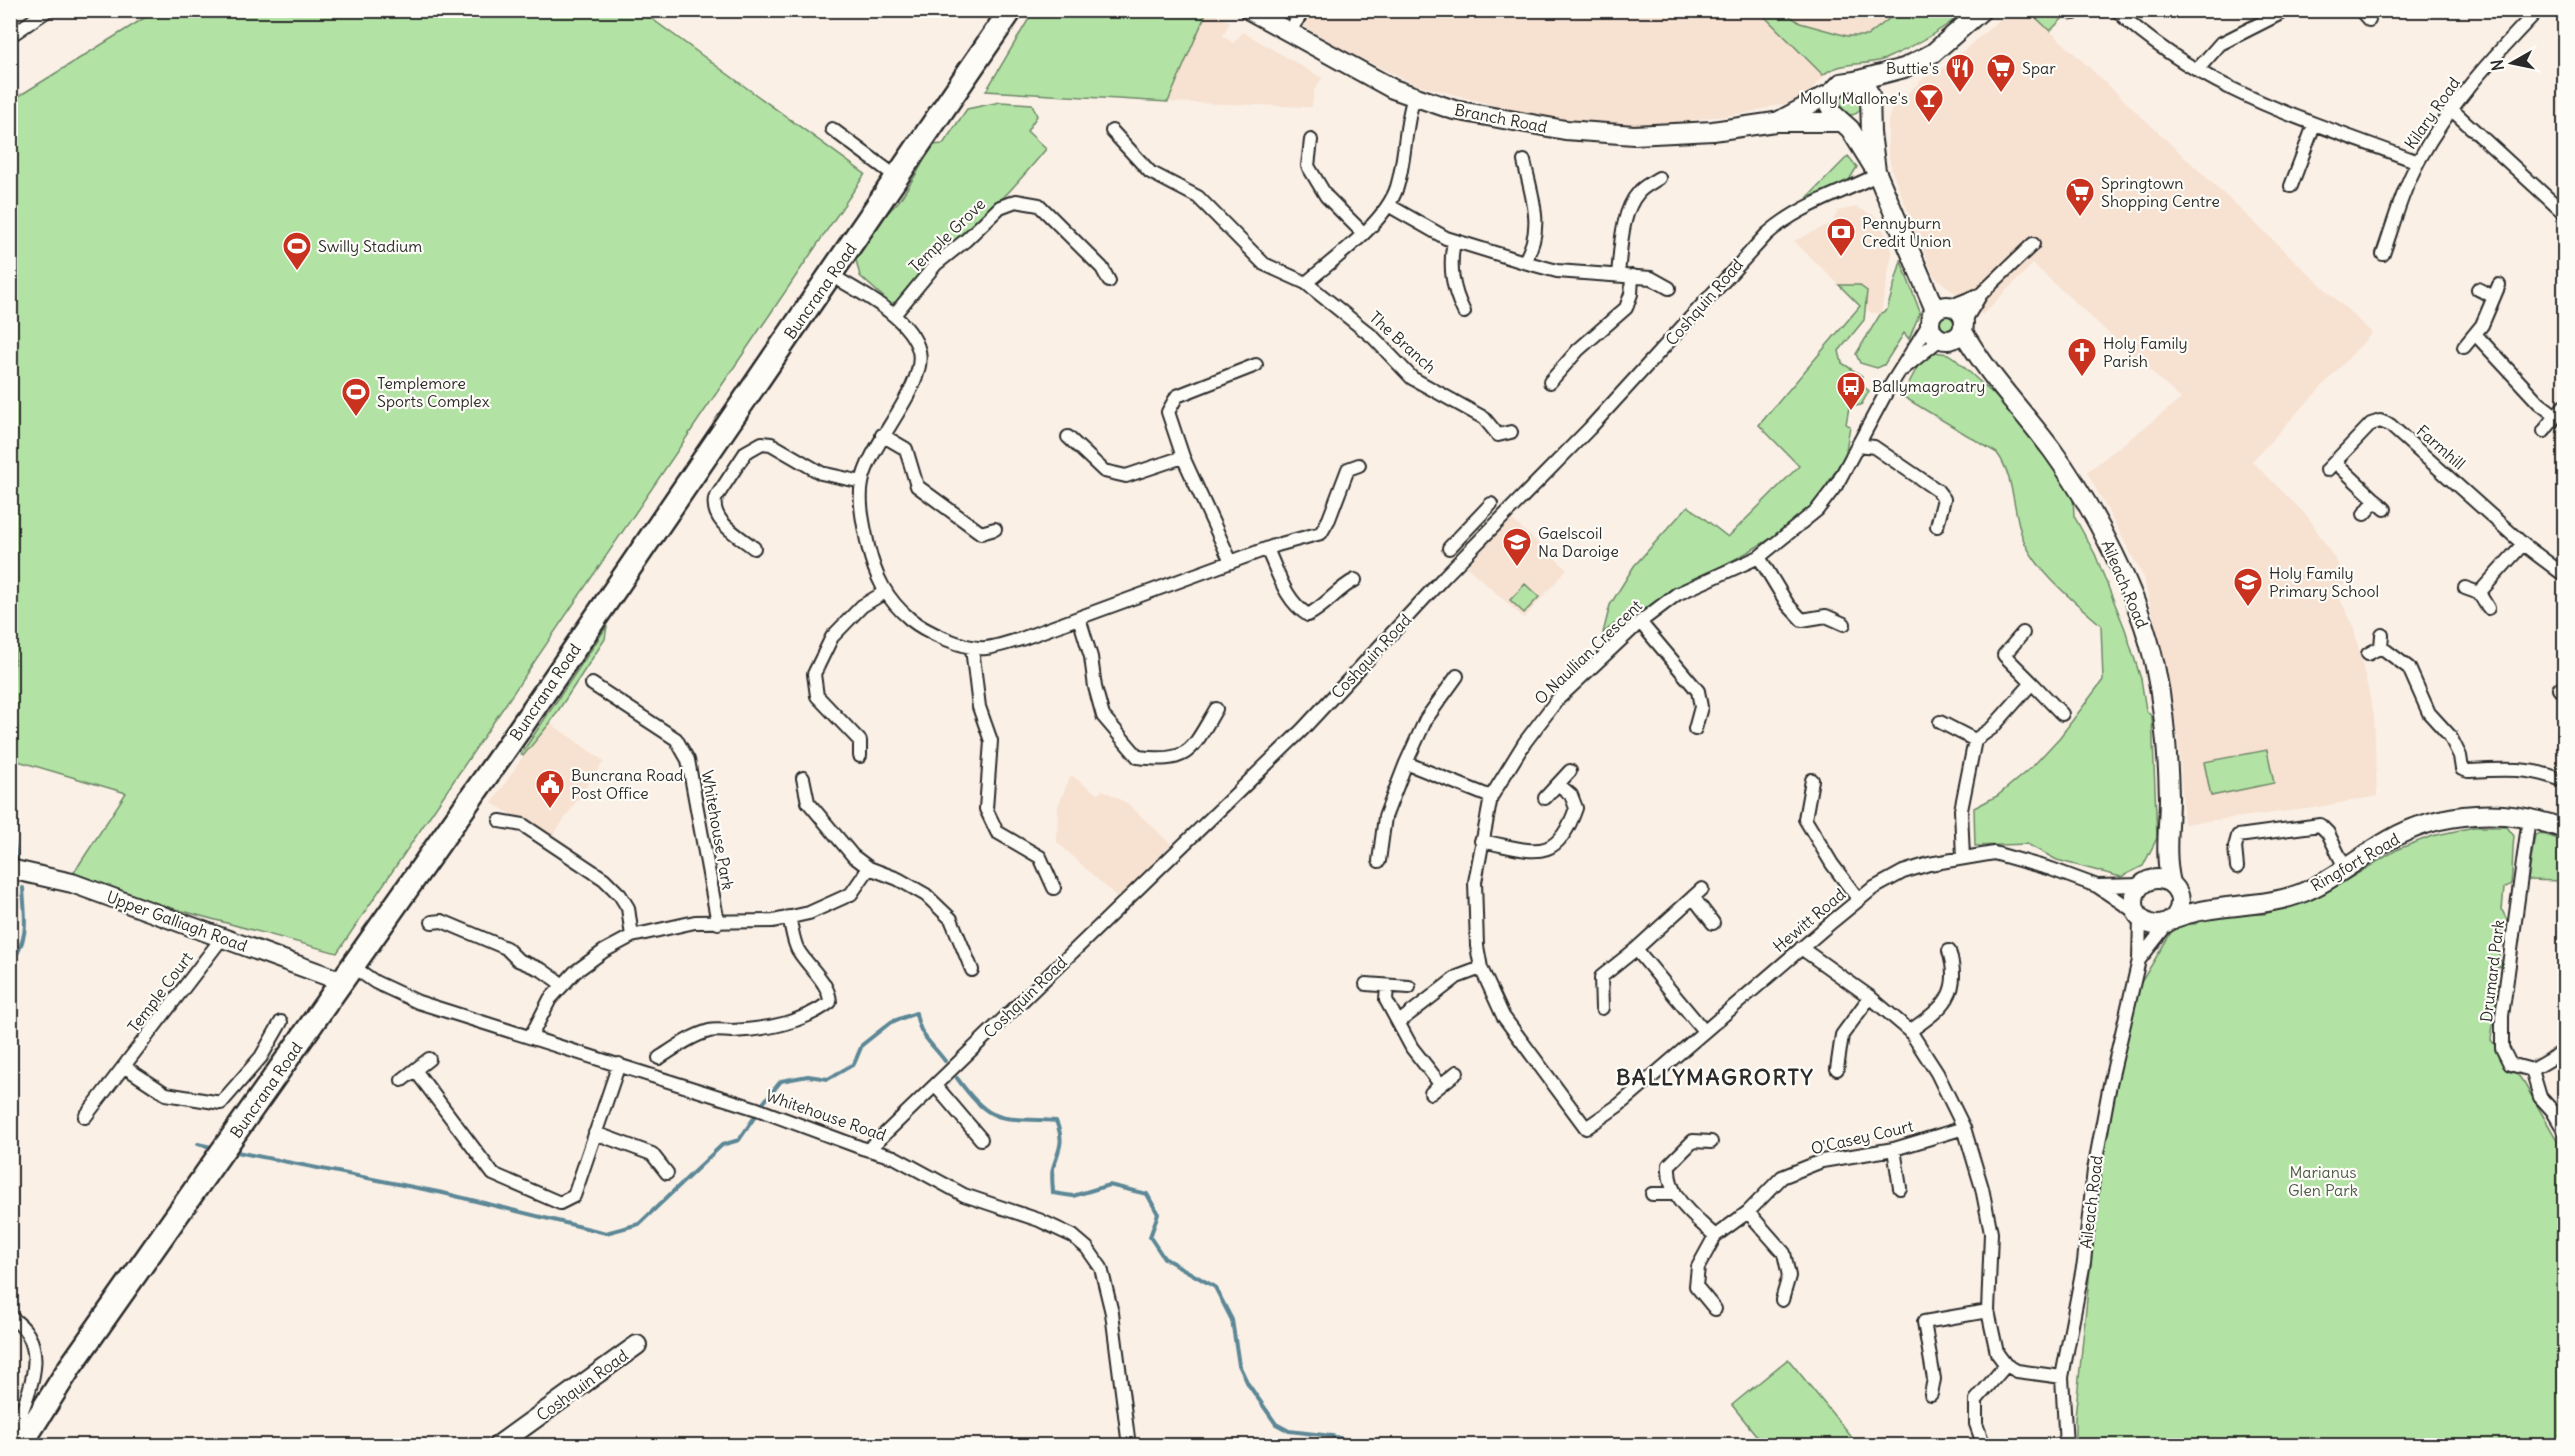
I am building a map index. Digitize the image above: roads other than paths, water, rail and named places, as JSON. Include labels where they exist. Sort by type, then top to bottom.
[{"type":"highway","name":"Buncrana Road","points":[[20,1446],[70,1367],[516,735],[1011,10]]},
{"type":"highway","name":"Buncrana Road","points":[[14,1426],[70,1367]]},
{"type":"street","points":[[10,36],[48,10]]},
{"type":"street","name":"Branch Road","points":[[1249,10],[1393,89],[1454,110],[1565,130],[1634,135],[1713,131],[1775,122],[1843,122]]},
{"type":"street","points":[[1288,33],[1304,10]]},
{"type":"street","points":[[1938,313],[1960,312],[1954,333],[1933,333],[1938,313],[1876,173],[1843,122],[1832,113],[1829,100],[1831,93],[1841,83],[1904,68],[1933,53],[1982,10]]},
{"type":"street","points":[[2116,10],[2156,46],[2259,104],[2418,162]]},
{"type":"street","points":[[2197,70],[2220,44],[2287,10]]},
{"type":"street","points":[[2360,10],[2369,20]]},
{"type":"street","name":"Kilary Road","points":[[2383,254],[2418,162],[2451,109],[2498,52],[2538,10]]},
{"type":"street","points":[[1843,122],[1861,120],[1904,68]]},
{"type":"street","points":[[1855,81],[1867,89],[1871,106],[1876,173]]},
{"type":"street","name":"Branch Road","points":[[1775,122],[1831,93]]},
{"type":"street","points":[[1306,283],[1363,233],[1388,206],[1397,187],[1414,98]]},
{"type":"street","points":[[2451,109],[2565,213]]},
{"type":"street","points":[[2291,186],[2314,125]]},
{"type":"street","points":[[832,129],[898,178]]},
{"type":"street","name":"The Branch","points":[[1112,130],[1150,172],[1198,196],[1264,264],[1306,283],[1373,337],[1412,378],[1485,418],[1498,435],[1511,432]]},
{"type":"street","points":[[1311,140],[1308,166],[1326,196],[1363,233]]},
{"type":"street","points":[[1524,161],[1537,231],[1533,248],[1524,262]]},
{"type":"street","name":"Coshquin Road","points":[[868,1150],[1302,730],[1589,429],[1766,235],[1781,221],[1876,173]]},
{"type":"street","points":[[2296,173],[2308,178]]},
{"type":"street","points":[[1618,274],[1625,222],[1631,204],[1640,190],[1659,178]]},
{"type":"street","name":"Temple Grove","points":[[894,315],[936,264],[966,240],[1000,207],[1016,201],[1039,205],[1102,268],[1109,281]]},
{"type":"street","points":[[1388,206],[1454,241],[1524,262],[1557,271],[1651,278],[1669,288]]},
{"type":"street","points":[[1454,241],[1450,261],[1454,292],[1464,312]]},
{"type":"street","points":[[1938,313],[1981,294],[2033,244]]},
{"type":"street","points":[[831,275],[894,315],[909,333],[919,352],[916,378],[882,435],[867,464],[862,482],[861,503],[874,567],[885,592],[914,622],[930,632],[972,648],[986,648],[1021,639],[1267,549],[1321,532],[1329,519],[1348,469],[1359,465]]},
{"type":"street","points":[[1550,382],[1578,351],[1626,309],[1631,294],[1632,276]]},
{"type":"street","points":[[2464,347],[2476,335],[2499,285]]},
{"type":"street","points":[[2478,289],[2494,297]]},
{"type":"street","name":"O Naullian Crescent","points":[[1900,372],[1954,333],[1981,294]]},
{"type":"street","name":"O Naullian Crescent","points":[[1586,1128],[1503,1016],[1481,968],[1477,946],[1475,882],[1491,796],[1525,742],[1557,700],[1640,622],[1677,594],[1759,556],[1817,510],[1837,484],[1914,345],[1938,313]]},
{"type":"street","name":"Aileach Road","points":[[1954,333],[1980,361],[2052,451],[2096,518],[2146,634],[2155,666],[2168,750],[2166,845],[2174,886]]},
{"type":"street","points":[[2476,335],[2539,403],[2556,416]]},
{"type":"street","points":[[1231,562],[1183,457],[1168,412],[1177,396],[1256,364]]},
{"type":"street","points":[[2544,431],[2565,406]]},
{"type":"street","name":"Farmhill","points":[[2364,514],[2381,505],[2331,466],[2371,424],[2380,421],[2390,425],[2523,544],[2565,575]]},
{"type":"street","points":[[882,435],[906,449],[917,486],[981,533],[995,529]]},
{"type":"street","points":[[1068,436],[1104,471],[1126,476],[1183,457]]},
{"type":"street","points":[[754,548],[720,521],[714,505],[746,452],[754,445],[771,444],[821,473],[862,482]]},
{"type":"street","points":[[1859,445],[1874,447],[1937,490],[1944,499],[1937,526]]},
{"type":"street","points":[[1449,548],[1491,504]]},
{"type":"street","points":[[1475,522],[1488,533]]},
{"type":"street","points":[[2479,594],[2523,544]]},
{"type":"street","points":[[1267,549],[1289,598],[1296,608],[1308,615],[1320,609],[1342,587],[1355,580]]},
{"type":"street","points":[[1759,556],[1788,604],[1802,620],[1826,616],[1844,624]]},
{"type":"street","points":[[2465,588],[2479,594],[2488,608]]},
{"type":"street","points":[[860,756],[860,741],[817,696],[814,674],[832,637],[862,606],[885,592]]},
{"type":"street","points":[[1079,618],[1091,657],[1095,687],[1103,716],[1138,756],[1168,760],[1193,748],[1216,709]]},
{"type":"street","points":[[1640,622],[1698,691],[1701,707],[1695,729]]},
{"type":"street","points":[[2023,633],[2004,655],[2062,714]]},
{"type":"street","points":[[2368,654],[2382,641],[2409,668],[2429,713],[2450,736],[2460,756],[2462,769],[2468,771],[2510,768],[2544,772],[2565,781]]},
{"type":"street","points":[[972,648],[979,707],[991,741],[986,809],[997,832],[1040,857],[1054,888]]},
{"type":"street","points":[[1379,861],[1385,817],[1406,763],[1426,719],[1457,676]]},
{"type":"street","points":[[1963,858],[1961,810],[1975,740],[1992,728],[2032,683]]},
{"type":"street","name":"Whitehouse Park","points":[[592,684],[676,739],[688,760],[718,923]]},
{"type":"street","points":[[1940,722],[1975,740]]},
{"type":"street","points":[[1406,763],[1491,796]]},
{"type":"street","points":[[1545,798],[1570,771]]},
{"type":"street","points":[[803,778],[808,802],[853,856],[869,868],[898,879],[926,895],[951,919],[972,970]]},
{"type":"street","points":[[1812,780],[1805,819],[1832,864],[1859,900]]},
{"type":"street","points":[[1481,841],[1536,851],[1556,846],[1569,826],[1576,808],[1571,795],[1558,784]]},
{"type":"street","name":"Ringfort Road","points":[[2172,921],[2215,907],[2253,906],[2299,894],[2396,836],[2430,823],[2473,814],[2529,818],[2565,829]]},
{"type":"street","name":"Drumard Park","points":[[2529,818],[2502,1016],[2502,1048],[2510,1064],[2532,1070]]},
{"type":"street","points":[[500,821],[524,825],[604,879],[620,895],[628,908],[632,936]]},
{"type":"street","points":[[2237,867],[2235,847],[2238,836],[2320,825],[2328,833],[2345,868]]},
{"type":"street","name":"Aileach Road","points":[[2145,883],[2166,845]]},
{"type":"street","name":"Hewitt Road","points":[[1586,1128],[1619,1106],[1800,948],[1859,900],[1903,872],[1929,864],[1994,853],[2051,869],[2097,886],[2139,916]]},
{"type":"street","points":[[531,1036],[550,999],[575,972],[604,951],[632,936],[680,924],[789,917],[809,913],[851,894],[869,868]]},
{"type":"street","name":"Upper Galliagh Road","points":[[10,869],[72,883],[164,914],[222,938],[347,973]]},
{"type":"street","points":[[2157,879],[2174,886],[2181,905],[2172,921],[2153,925],[2139,916],[2134,899],[2145,883],[2157,879]]},
{"type":"street","name":"Hewitt Road","points":[[2097,886],[2145,883]]},
{"type":"street","name":"Ringfort Road","points":[[2174,886],[2215,907]]},
{"type":"street","points":[[1602,1008],[1600,977],[1636,949],[1697,893],[1713,922]]},
{"type":"street","name":"Aileach Road","points":[[2066,1446],[2062,1377],[2084,1262],[2094,1170],[2110,1084],[2139,960],[2139,916]]},
{"type":"street","points":[[659,1058],[689,1039],[711,1030],[732,1030],[797,1020],[814,1013],[830,1002],[830,992],[810,969],[796,946],[789,917]]},
{"type":"street","points":[[432,922],[442,921],[507,948],[518,960],[542,970],[563,985]]},
{"type":"street","name":"Aileach Road","points":[[2139,960],[2172,921]]},
{"type":"street","name":"Temple Court","points":[[85,1117],[222,938]]},
{"type":"street","points":[[1800,948],[1870,997],[1910,1031],[1941,1081],[1964,1128],[1991,1233],[1988,1311],[1993,1344],[2006,1365],[2017,1371],[2062,1377]]},
{"type":"street","points":[[1636,949],[1704,1031]]},
{"type":"street","points":[[1910,1031],[1935,1013],[1953,991],[1954,968],[1949,951]]},
{"type":"street","points":[[1399,1022],[1457,977],[1481,968]]},
{"type":"street","name":"Whitehouse Road","points":[[347,973],[375,982],[418,1002],[757,1108],[868,1150],[894,1156],[964,1195],[1039,1220],[1073,1236],[1087,1248],[1101,1269],[1112,1313],[1129,1446]]},
{"type":"street","points":[[1366,984],[1409,987]]},
{"type":"street","points":[[1387,986],[1386,1000],[1436,1089],[1457,1072]]},
{"type":"street","points":[[1837,1070],[1842,1035],[1870,997]]},
{"type":"street","points":[[125,1067],[166,1094],[220,1102],[261,1057],[281,1022]]},
{"type":"street","points":[[2565,1048],[2561,1053],[2532,1070],[2540,1097],[2565,1130]]},
{"type":"street","points":[[402,1080],[429,1059]]},
{"type":"street","points":[[415,1070],[493,1174],[560,1203],[574,1196],[619,1064]]},
{"type":"street","points":[[935,1085],[981,1139]]},
{"type":"street","name":"O'Casey Court","points":[[1715,1236],[1748,1212],[1782,1177],[1822,1161],[1894,1149],[1964,1128]]},
{"type":"street","points":[[595,1133],[652,1154],[667,1173]]},
{"type":"street","points":[[1711,1142],[1693,1142],[1669,1165],[1668,1181],[1673,1194],[1715,1236],[1698,1267],[1696,1286],[1715,1309]]},
{"type":"street","points":[[1894,1149],[1900,1188]]},
{"type":"street","points":[[1652,1194],[1673,1194]]},
{"type":"street","points":[[1748,1212],[1784,1253],[1789,1276],[1782,1300]]},
{"type":"street","points":[[1931,1395],[1934,1379],[1924,1322],[1988,1311]]},
{"type":"street","points":[[10,1317],[32,1341],[36,1361],[32,1386],[14,1426]]},
{"type":"street","name":"Coshquin Road","points":[[497,1446],[637,1345]]},
{"type":"street","points":[[1984,1446],[1976,1424],[1976,1401],[2006,1365]]},
{"type":"waterway","points":[[10,823],[17,861]]},
{"type":"waterway","points":[[10,966],[21,946],[25,928],[23,888]]},
{"type":"waterway","points":[[760,1107],[781,1081],[808,1076],[828,1079],[854,1064],[862,1045],[891,1022],[916,1013],[923,1034],[945,1061]]},
{"type":"waterway","points":[[957,1078],[969,1094],[989,1112],[1010,1119],[1056,1121],[1061,1140],[1052,1171],[1053,1193],[1073,1196],[1109,1185],[1147,1194],[1158,1214],[1150,1237],[1164,1258],[1215,1287],[1232,1320],[1239,1365],[1248,1384],[1276,1424],[1289,1431],[1332,1436],[1367,1446]]},
{"type":"waterway","points":[[237,1152],[443,1193],[606,1233],[639,1224],[722,1145],[739,1140],[756,1115]]},
{"type":"waterway","points":[[198,1144],[211,1147]]},
{"type":"place","name":"Buttie's","points":[[1960,94]]},
{"type":"place","name":"Spar","points":[[2001,94]]},
{"type":"place","name":"Molly Mallone's","points":[[1929,124]]},
{"type":"place","name":"Springtown Shopping Centre","points":[[2080,218]]},
{"type":"place","name":"Pennyburn Credit Union","points":[[1841,258]]},
{"type":"place","name":"Swilly Stadium","points":[[297,272]]},
{"type":"place","name":"Holy Family Parish","points":[[2082,378]]},
{"type":"place","name":"Ballymagroatry","points":[[1851,412]]},
{"type":"place","name":"Templemore Sports Complex","points":[[356,418]]},
{"type":"place","name":"Gaelscoil Na Daroige","points":[[1517,568]]},
{"type":"place","name":"Holy Family Primary School","points":[[2248,608]]},
{"type":"place","name":"Buncrana Road Post Office","points":[[550,810]]},
{"type":"district","name":"BALLYMAGRORTY","points":[[1715,1077]]},
{"type":"park label","name":"Marianus Glen Park","points":[[2323,1181]]}]
